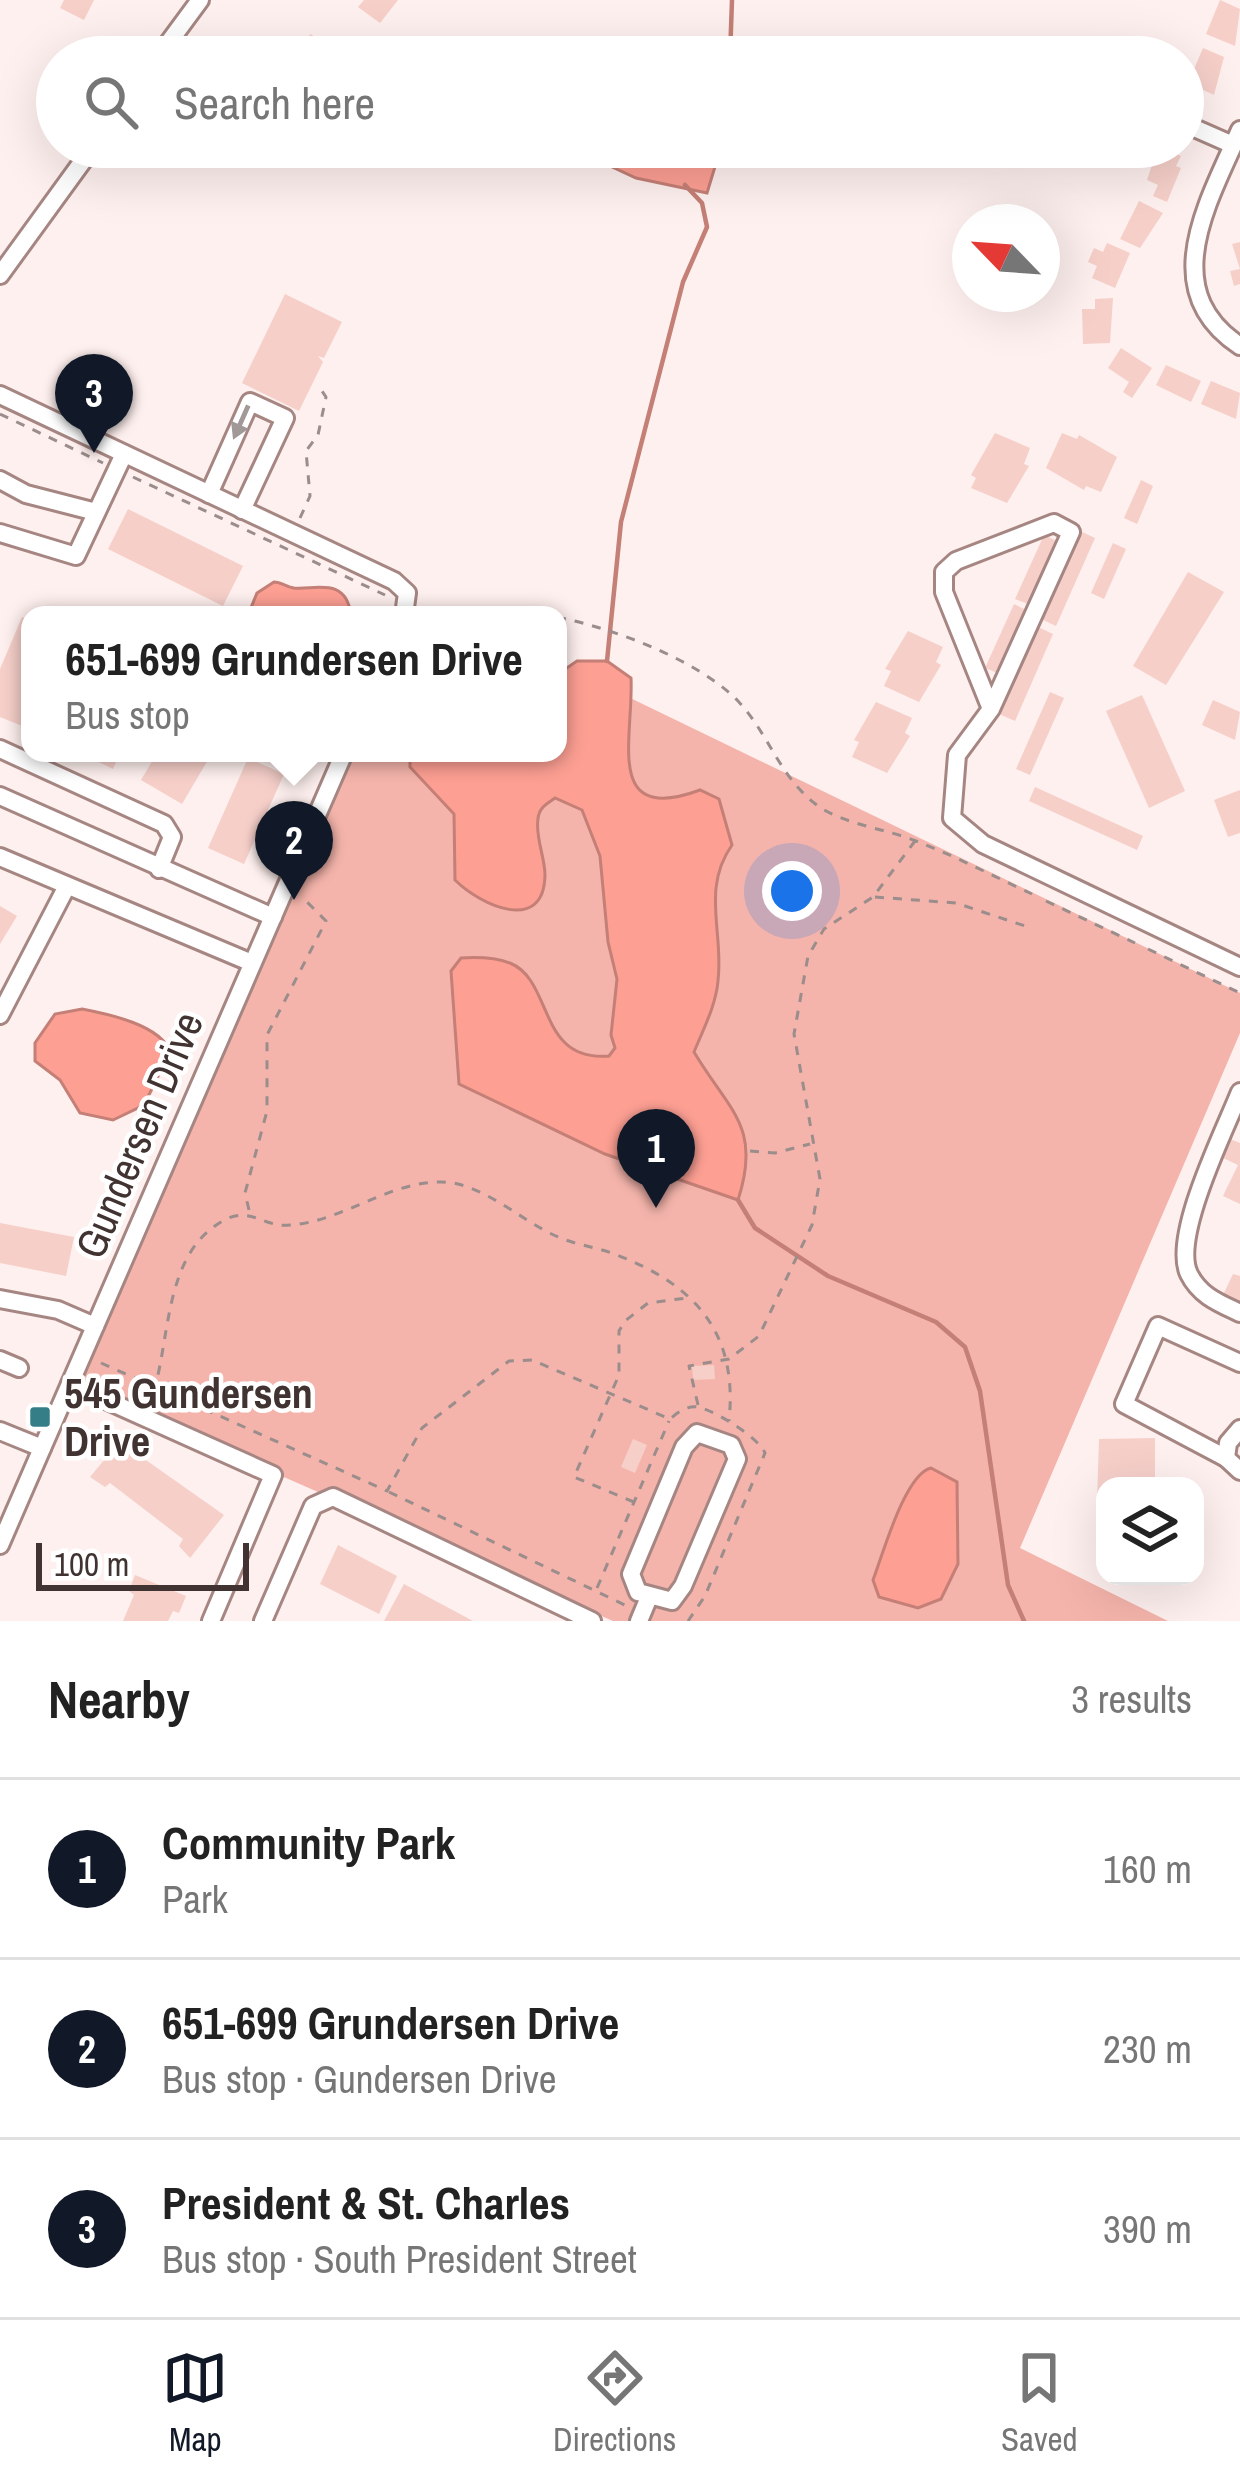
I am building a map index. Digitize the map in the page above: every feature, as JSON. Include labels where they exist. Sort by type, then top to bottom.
[{"type":"street","points":[[173,36],[200,0]]},
{"type":"street","points":[[1204,129],[1237,138],[1200,222],[1192,257],[1196,299],[1233,342]]},
{"type":"street","points":[[0,275],[78,168]]},
{"type":"street","points":[[0,395],[125,464],[209,494],[394,581],[402,603]]},
{"type":"street","points":[[209,494],[250,402],[285,418],[242,510]]},
{"type":"street","points":[[0,533],[76,556],[125,464]]},
{"type":"street","points":[[0,480],[26,494],[96,512]]},
{"type":"street","points":[[991,709],[944,592],[944,572],[956,561],[1054,523],[1071,532],[991,709],[957,755],[952,818],[983,844],[1240,967]]},
{"type":"street","points":[[28,762],[164,824],[172,838],[159,869]]},
{"type":"street","name":"Gundersen Drive","points":[[0,1545],[340,762]]},
{"type":"street","points":[[0,796],[273,916]]},
{"type":"street","points":[[0,857],[252,963]]},
{"type":"street","points":[[0,1015],[68,886]]},
{"type":"street","points":[[1240,1093],[1189,1224],[1186,1269],[1204,1296],[1240,1313]]},
{"type":"street","points":[[0,1299],[58,1310],[95,1326]]},
{"type":"street","points":[[1233,1464],[1124,1404],[1158,1326],[1240,1363]]},
{"type":"street","points":[[0,1360],[19,1368]]},
{"type":"street","points":[[70,1384],[273,1475],[211,1621]]},
{"type":"street","points":[[1233,1464],[1228,1443],[1240,1429]]},
{"type":"street","points":[[0,1431],[42,1448]]},
{"type":"street","points":[[704,1433],[731,1445],[735,1467],[683,1586],[671,1601],[650,1597],[631,1584],[631,1574],[689,1438],[704,1433]]},
{"type":"street","points":[[263,1621],[313,1506],[333,1497],[587,1620]]},
{"type":"street","points":[[634,1614],[650,1597]]},
{"type":"path","points":[[296,524],[310,496],[305,460],[318,435],[326,398],[320,388]]},
{"type":"path","points":[[0,414],[106,464]]},
{"type":"path","points":[[125,464],[402,603]]},
{"type":"path","points":[[567,619],[599,628],[722,688],[738,702],[790,780],[828,812],[915,841],[1032,894]]},
{"type":"path","points":[[698,1407],[698,1387],[689,1380],[688,1366],[729,1359],[759,1336],[800,1252],[819,1194],[794,1034],[802,977],[824,929],[873,897],[915,841]]},
{"type":"path","points":[[873,897],[956,903],[1025,926]]},
{"type":"path","points":[[249,1211],[245,1193],[267,1111],[266,1035],[326,920],[303,898]]},
{"type":"path","points":[[1046,901],[1135,943]]},
{"type":"path","points":[[1148,949],[1240,993]]},
{"type":"path","points":[[750,1151],[765,1154],[812,1144]]},
{"type":"path","points":[[155,1387],[174,1284],[209,1233],[249,1211],[291,1226],[440,1181],[558,1237],[634,1262],[689,1298],[714,1324],[729,1359],[728,1424]]},
{"type":"path","points":[[634,1502],[574,1478],[611,1393],[625,1321],[648,1303],[689,1298]]},
{"type":"path","points":[[387,1491],[422,1428],[509,1361],[532,1360],[670,1419]]},
{"type":"path","points":[[101,1363],[387,1491],[596,1591],[634,1614]]},
{"type":"path","points":[[596,1591],[670,1419],[680,1410],[698,1407],[756,1437],[765,1454],[705,1596],[688,1621]]},
{"type":"shaded area","points":[[614,168],[715,168],[707,193],[636,178]]},
{"type":"shaded area","points":[[274,582],[294,588],[328,588],[343,595],[349,606],[252,606],[257,593]]},
{"type":"shaded area","points":[[577,661],[607,661],[631,678],[629,749],[636,786],[649,796],[669,798],[700,790],[719,799],[732,845],[716,894],[717,990],[694,1052],[730,1105],[744,1136],[746,1154],[738,1200],[605,1154],[459,1084],[451,971],[461,958],[498,960],[524,972],[569,1047],[609,1056],[615,1048],[611,1035],[617,979],[608,942],[600,856],[582,810],[555,798],[542,809],[537,826],[545,868],[542,893],[534,905],[509,909],[479,898],[455,880],[454,814],[410,767],[410,762],[567,762],[567,668]]},
{"type":"shaded area","points":[[567,667],[1240,993],[1240,1033],[1020,1548],[1168,1621],[613,1621],[71,1384],[344,762],[567,762]]},
{"type":"shaded area","points":[[82,1009],[145,1028],[170,1052],[144,1105],[113,1120],[80,1113],[60,1080],[35,1061],[35,1043],[55,1014]]},
{"type":"shaded area","points":[[931,1468],[957,1482],[958,1564],[941,1599],[918,1608],[879,1597],[873,1580],[904,1499],[921,1473]]},
{"type":"building","points":[[64,0],[94,0],[84,20],[60,8]]},
{"type":"building","points":[[364,0],[398,0],[380,23],[358,7]]},
{"type":"building","points":[[1220,0],[1240,9],[1235,46],[1206,34]]},
{"type":"building","points":[[1204,48],[1224,57],[1214,95],[1204,90]]},
{"type":"building","points":[[1151,168],[1181,168],[1167,202],[1153,196],[1158,185],[1147,180]]},
{"type":"building","points":[[1139,201],[1163,213],[1140,248],[1120,239]]},
{"type":"building","points":[[1240,242],[1240,269],[1232,244]]},
{"type":"building","points":[[1107,243],[1130,253],[1115,288],[1092,278],[1097,266],[1088,262],[1094,248],[1103,252]]},
{"type":"building","points":[[1240,269],[1240,284],[1234,286],[1230,271]]},
{"type":"building","points":[[285,294],[342,322],[324,358],[318,356],[323,362],[299,411],[242,383]]},
{"type":"building","points":[[1113,298],[1110,343],[1083,344],[1082,309],[1095,309],[1095,299]]},
{"type":"building","points":[[1121,348],[1152,368],[1132,398],[1123,392],[1129,382],[1108,368]]},
{"type":"building","points":[[1166,365],[1201,381],[1191,402],[1156,385]]},
{"type":"building","points":[[1211,381],[1240,393],[1236,419],[1201,404]]},
{"type":"building","points":[[995,433],[1030,448],[1024,464],[1029,466],[1007,503],[971,488],[976,478],[971,475]]},
{"type":"building","points":[[1062,433],[1077,439],[1079,435],[1117,457],[1101,492],[1086,486],[1084,490],[1046,468]]},
{"type":"building","points":[[1141,480],[1153,486],[1137,524],[1124,518]]},
{"type":"building","points":[[128,509],[243,566],[223,606],[108,549]]},
{"type":"building","points":[[1080,531],[1095,538],[1056,626],[1041,619]]},
{"type":"building","points":[[1044,535],[1059,542],[1031,605],[1015,599]]},
{"type":"building","points":[[1113,543],[1126,549],[1104,599],[1091,593]]},
{"type":"building","points":[[1188,572],[1224,592],[1166,685],[1133,666]]},
{"type":"building","points":[[1014,604],[1028,611],[1000,674],[985,668]]},
{"type":"building","points":[[21,619],[21,726],[0,717],[0,669]]},
{"type":"building","points":[[1038,627],[1053,634],[1015,721],[999,714]]},
{"type":"building","points":[[908,631],[943,647],[936,662],[941,665],[919,702],[884,686],[891,671],[885,669]]},
{"type":"building","points":[[1050,692],[1064,698],[1030,775],[1016,769]]},
{"type":"building","points":[[1142,695],[1185,791],[1149,808],[1106,711]]},
{"type":"building","points":[[1213,700],[1240,712],[1235,740],[1202,725]]},
{"type":"building","points":[[876,702],[912,718],[905,733],[910,736],[887,773],[852,757],[859,742],[854,740]]},
{"type":"building","points":[[152,762],[207,762],[182,804],[141,780]]},
{"type":"building","points":[[246,762],[284,774],[244,864],[208,848]]},
{"type":"building","points":[[1035,787],[1143,836],[1137,850],[1029,801]]},
{"type":"building","points":[[1240,790],[1240,833],[1228,837],[1214,800]]},
{"type":"building","points":[[0,906],[17,916],[0,944]]},
{"type":"building","points":[[1230,1139],[1240,1143],[1240,1204],[1223,1196],[1238,1165],[1221,1157]]},
{"type":"building","points":[[0,1223],[74,1237],[66,1276],[0,1263]]},
{"type":"building","points":[[1233,1274],[1240,1276],[1240,1304],[1223,1295]]},
{"type":"building","points":[[714,1365],[715,1379],[693,1380],[692,1366]]},
{"type":"building","points":[[124,1436],[138,1445],[133,1451],[224,1515],[190,1558],[179,1546],[183,1539],[110,1483],[105,1487],[90,1477]]},
{"type":"building","points":[[1155,1438],[1155,1477],[1098,1477],[1099,1439]]},
{"type":"building","points":[[633,1439],[647,1445],[635,1473],[621,1467]]},
{"type":"building","points":[[338,1545],[397,1576],[379,1614],[320,1584]]},
{"type":"building","points":[[135,1575],[186,1596],[179,1613],[173,1611],[168,1621],[123,1621],[134,1595],[129,1591]]},
{"type":"building","points":[[404,1584],[473,1621],[384,1621]]},
{"type":"waterway","points":[[731,36],[732,0]]},
{"type":"waterway","points":[[607,661],[621,522],[683,282],[707,227],[702,203],[685,185]]},
{"type":"waterway","points":[[738,1200],[755,1228],[828,1276],[936,1322],[965,1347],[980,1391],[1008,1585],[1024,1621]]},
{"type":"place","name":"President & St. Charles","points":[[94,453]]},
{"type":"place","name":"651-699 Grundersen Drive","points":[[294,900]]},
{"type":"place","name":"Community Park","points":[[656,1208]]},
{"type":"place","name":"545 Gundersen Drive","points":[[40,1417]]}]
